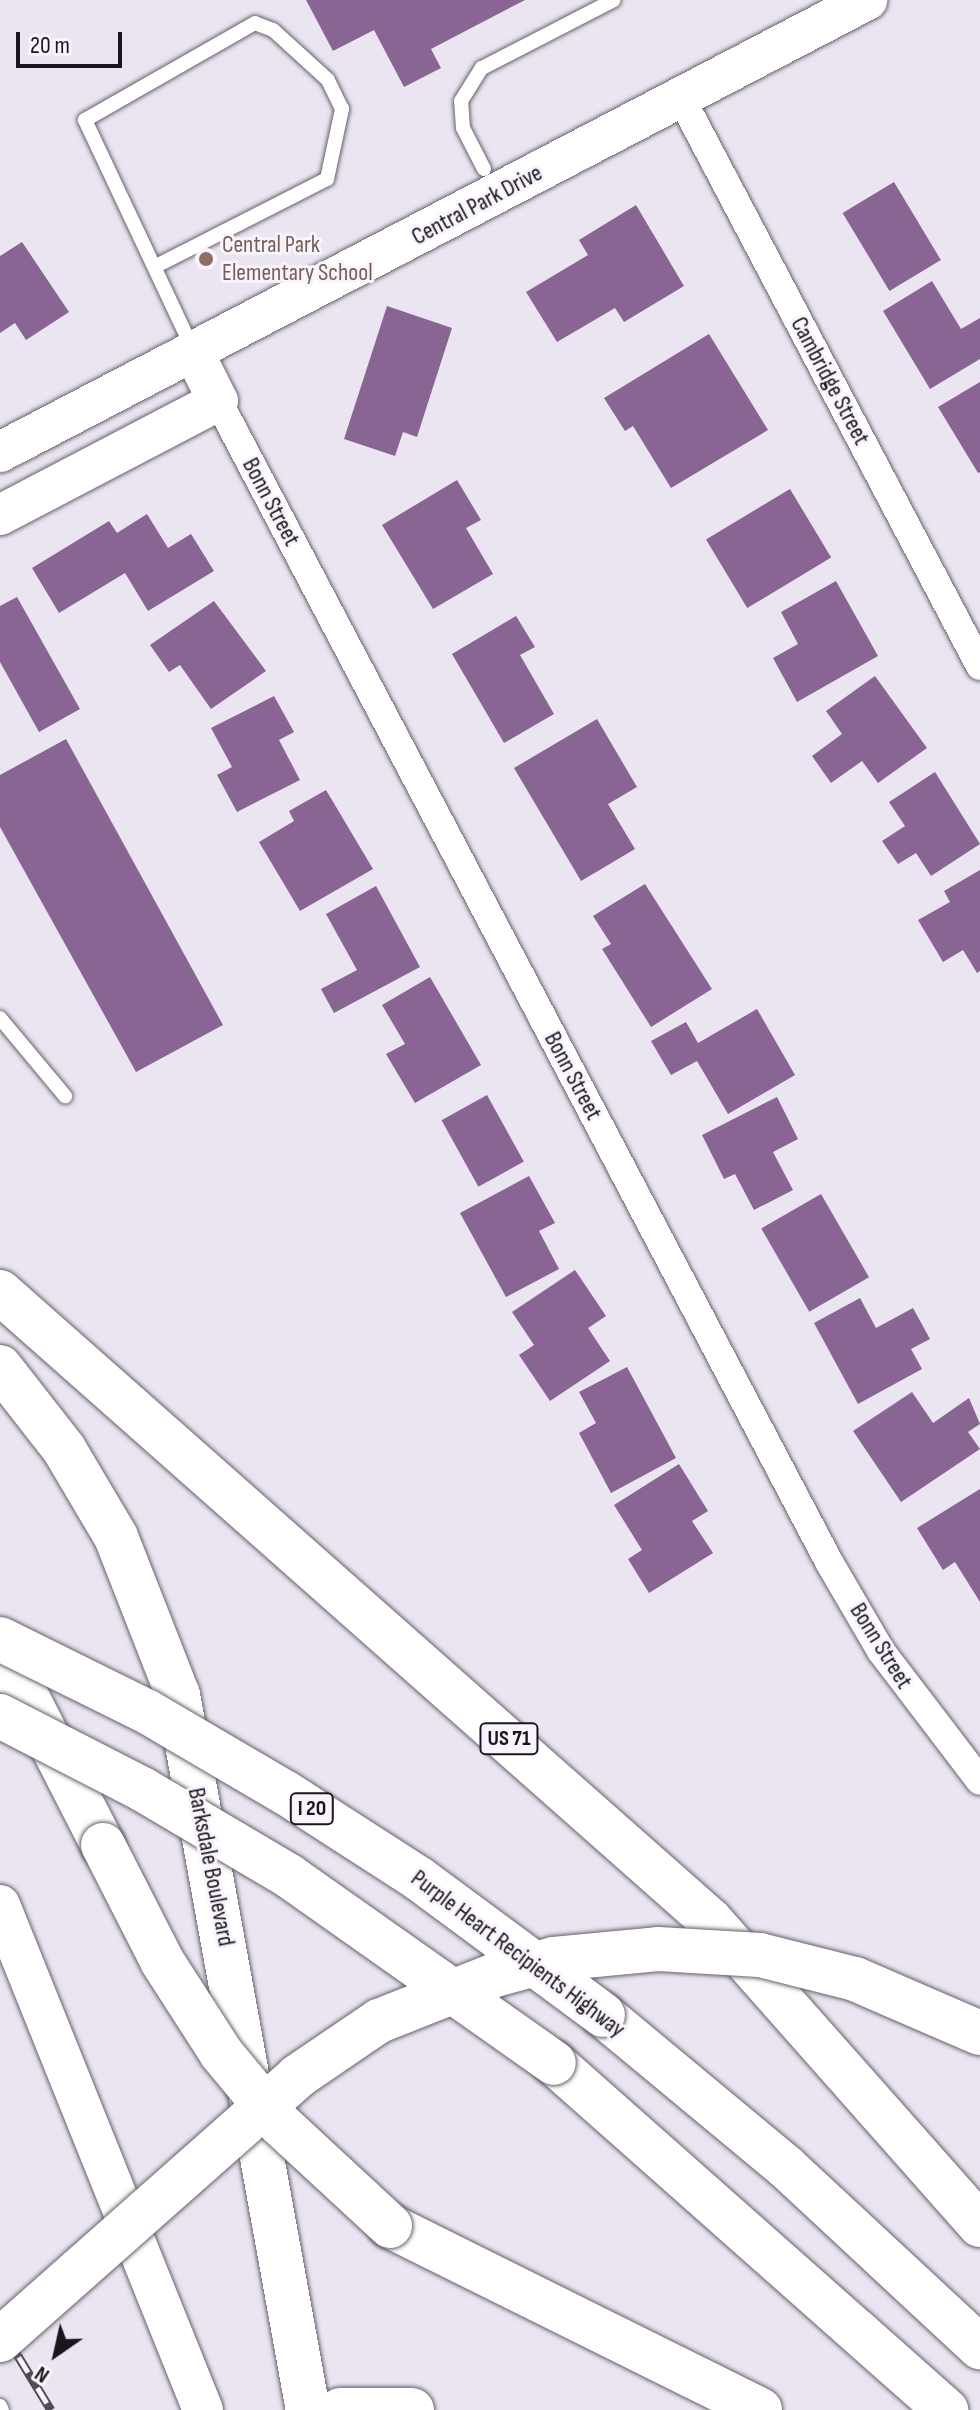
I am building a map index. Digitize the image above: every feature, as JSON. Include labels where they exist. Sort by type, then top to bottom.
[{"type":"main road","name":"US 71","points":[[0,1292],[711,1921],[980,2225]]},
{"type":"main road","name":"Barksdale Boulevard","points":[[0,1367],[64,1449],[116,1537],[178,1695],[308,2410]]},
{"type":"main road","points":[[0,1641],[162,1961],[221,2053],[280,2124],[390,2226],[760,2410]]},
{"type":"main road","name":"Purple Heart Recipients Highway","points":[[0,1641],[146,1711],[286,1793],[418,1878],[603,2015],[786,2167],[980,2347]]},
{"type":"main road","points":[[0,1716],[142,1789],[289,1876],[554,2063],[666,2154],[946,2410]]},
{"type":"main road","points":[[0,2340],[298,2076],[379,2021],[495,1975],[554,1959],[658,1949],[760,1955],[855,1979],[980,2033]]},
{"type":"main road","points":[[340,2410],[412,2410]]},
{"type":"street","name":"Central Park Drive","points":[[0,452],[194,353],[491,182],[680,96],[867,0]]},
{"type":"street","name":"Cambridge Street","points":[[680,96],[980,666]]},
{"type":"street","name":"Bonn Street","points":[[194,353],[829,1562],[881,1651],[980,1781]]},
{"type":"street","points":[[0,515],[218,401]]},
{"type":"street","points":[[0,1905],[203,2410]]},
{"type":"lane","points":[[491,182],[463,128],[461,101],[482,68],[614,0]]},
{"type":"lane","points":[[156,266],[327,179],[342,109],[328,80],[273,30],[255,23],[88,112],[85,127],[156,266],[194,353]]},
{"type":"lane","points":[[0,1018],[65,1096]]},
{"type":"building","points":[[306,0],[525,0],[431,49],[441,68],[404,87],[374,30],[333,51]]},
{"type":"building","points":[[894,182],[941,260],[889,291],[843,213]]},
{"type":"building","points":[[636,205],[684,286],[624,322],[615,308],[557,342],[526,292],[588,255],[579,240]]},
{"type":"building","points":[[22,242],[69,312],[26,340],[15,323],[0,333],[0,256]]},
{"type":"building","points":[[932,281],[961,329],[980,318],[980,359],[930,389],[883,311]]},
{"type":"building","points":[[387,306],[452,328],[417,437],[403,432],[395,456],[344,439]]},
{"type":"building","points":[[709,334],[768,430],[671,488],[633,426],[625,431],[604,398]]},
{"type":"building","points":[[980,382],[980,472],[978,473],[938,407]]},
{"type":"building","points":[[457,480],[481,520],[466,528],[493,574],[433,609],[382,525]]},
{"type":"building","points":[[790,489],[831,558],[747,608],[706,539]]},
{"type":"building","points":[[147,514],[168,548],[191,534],[214,571],[148,611],[125,573],[59,613],[32,568],[109,521],[117,533]]},
{"type":"building","points":[[836,581],[878,656],[797,702],[773,658],[798,644],[781,612]]},
{"type":"building","points":[[17,597],[80,709],[39,732],[0,662],[0,606]]},
{"type":"building","points":[[214,601],[266,671],[211,709],[180,665],[169,672],[150,645]]},
{"type":"building","points":[[516,616],[535,647],[520,655],[554,714],[504,743],[452,654]]},
{"type":"building","points":[[875,676],[927,748],[878,783],[862,761],[831,783],[812,756],[842,734],[826,711]]},
{"type":"building","points":[[274,696],[294,732],[279,740],[300,780],[237,812],[217,775],[232,767],[211,728]]},
{"type":"building","points":[[597,719],[637,787],[608,804],[635,849],[581,881],[514,768]]},
{"type":"building","points":[[66,739],[223,1025],[136,1072],[0,827],[0,775]]},
{"type":"building","points":[[935,772],[980,844],[931,876],[916,853],[898,864],[882,841],[905,826],[889,802]]},
{"type":"building","points":[[326,790],[373,869],[300,911],[259,842],[294,821],[289,811]]},
{"type":"building","points":[[980,870],[980,971],[977,973],[963,950],[943,962],[918,920],[950,902],[944,891]]},
{"type":"building","points":[[645,884],[712,989],[651,1027],[602,949],[611,944],[593,916]]},
{"type":"building","points":[[376,886],[420,967],[334,1013],[321,989],[357,970],[326,914]]},
{"type":"building","points":[[430,977],[481,1065],[415,1103],[386,1054],[405,1044],[382,1005]]},
{"type":"building","points":[[757,1009],[795,1075],[728,1114],[697,1061],[671,1075],[651,1041],[686,1022],[698,1043]]},
{"type":"building","points":[[487,1095],[524,1161],[478,1187],[442,1120]]},
{"type":"building","points":[[777,1097],[798,1139],[773,1152],[793,1190],[754,1210],[735,1174],[724,1179],[702,1135]]},
{"type":"building","points":[[529,1176],[555,1223],[539,1231],[559,1269],[506,1297],[460,1213]]},
{"type":"building","points":[[821,1194],[869,1277],[809,1312],[761,1228]]},
{"type":"building","points":[[575,1270],[606,1316],[588,1328],[610,1361],[550,1401],[519,1355],[534,1345],[512,1312]]},
{"type":"building","points":[[860,1298],[876,1328],[913,1308],[930,1339],[911,1349],[922,1369],[858,1404],[814,1323]]},
{"type":"building","points":[[627,1367],[676,1458],[611,1493],[579,1433],[596,1423],[579,1392]]},
{"type":"building","points":[[912,1392],[933,1423],[969,1398],[980,1424],[968,1432],[980,1449],[901,1502],[853,1431]]},
{"type":"building","points":[[679,1464],[708,1511],[692,1521],[713,1553],[649,1593],[628,1559],[642,1550],[614,1505]]},
{"type":"building","points":[[980,1489],[980,1602],[955,1562],[943,1570],[917,1528]]},
{"type":"railway","points":[[0,2326],[51,2410]]},
{"type":"place","name":"Central Park Elementary School","points":[[206,259]]}]
